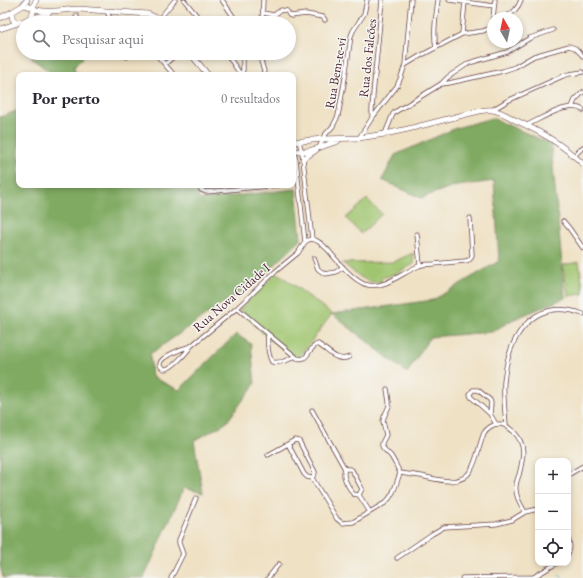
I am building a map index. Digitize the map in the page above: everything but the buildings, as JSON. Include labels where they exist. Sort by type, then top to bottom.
[{"type":"main road","points":[[0,18],[22,6],[27,0]]},
{"type":"main road","points":[[31,16],[36,0]]},
{"type":"main road","points":[[22,6],[28,6],[42,12],[79,9],[141,13],[154,16]]},
{"type":"main road","points":[[39,16],[56,11]]},
{"type":"main road","points":[[12,12],[12,19],[16,22]]},
{"type":"main road","points":[[0,30],[16,24]]},
{"type":"main road","points":[[196,60],[206,72]]},
{"type":"main road","points":[[299,142],[322,139],[359,138],[385,134],[471,113],[492,110],[506,115],[556,142],[583,164]]},
{"type":"main road","points":[[296,150],[302,152],[345,139]]},
{"type":"main road","points":[[303,159],[319,148]]},
{"type":"street","points":[[162,16],[175,0]]},
{"type":"street","points":[[184,0],[197,16]]},
{"type":"street","points":[[222,0],[233,16]]},
{"type":"street","points":[[263,0],[262,13],[274,15],[281,10],[287,11],[289,15],[295,16],[306,14],[323,17],[326,20]]},
{"type":"street","name":"Rua Bem-te-vi","points":[[319,148],[322,139],[333,126],[338,116],[346,78],[351,36],[364,14],[368,0]]},
{"type":"street","name":"Rua dos Falcões","points":[[372,118],[382,0]]},
{"type":"street","points":[[359,138],[372,118],[397,86],[406,65],[411,0]]},
{"type":"street","points":[[436,48],[434,25],[438,0]]},
{"type":"street","points":[[449,0],[466,1],[494,6]]},
{"type":"street","points":[[494,12],[495,0]]},
{"type":"street","points":[[513,12],[518,7],[521,0]]},
{"type":"street","points":[[462,34],[466,1]]},
{"type":"street","points":[[107,11],[108,16]]},
{"type":"street","points":[[406,65],[462,34],[487,29]]},
{"type":"street","points":[[385,134],[395,112],[441,84],[448,76],[469,64],[507,52],[530,38],[553,30]]},
{"type":"street","points":[[441,84],[503,71],[515,67],[534,56],[569,46],[575,48],[583,56]]},
{"type":"street","points":[[161,60],[172,72]]},
{"type":"street","points":[[165,64],[170,60]]},
{"type":"street","points":[[231,60],[239,72]]},
{"type":"street","points":[[242,72],[243,60]]},
{"type":"street","points":[[261,60],[264,72]]},
{"type":"street","points":[[492,110],[507,101],[556,79],[569,74],[583,72]]},
{"type":"street","points":[[572,107],[575,100],[583,92]]},
{"type":"street","points":[[527,126],[557,111],[572,107],[577,107],[583,110]]},
{"type":"street","points":[[299,142],[303,159],[312,239],[316,239],[321,243],[343,267],[363,284],[375,286],[386,283],[420,265],[470,260],[472,255],[470,218]]},
{"type":"street","points":[[574,156],[583,147]]},
{"type":"street","points":[[303,159],[296,160],[305,242]]},
{"type":"street","points":[[202,188],[202,190],[206,192],[233,188]]},
{"type":"street","points":[[300,188],[306,188]]},
{"type":"street","points":[[563,220],[583,248]]},
{"type":"street","points":[[417,234],[420,265]]},
{"type":"street","name":"Rua Nova Cidade I","points":[[191,346],[162,359],[160,364],[161,367],[164,369],[170,367],[185,354],[191,346],[237,308],[276,271],[298,253],[305,242],[312,239]]},
{"type":"street","points":[[314,258],[318,269],[325,274],[336,272],[343,267]]},
{"type":"street","points":[[237,308],[300,359],[305,358],[314,346],[318,344],[339,358],[346,359],[350,357]]},
{"type":"street","points":[[506,425],[504,393],[506,371],[512,346],[523,327],[537,315],[552,310],[568,310],[583,314]]},
{"type":"street","points":[[268,334],[268,344],[272,362],[275,363],[285,361],[295,356]]},
{"type":"street","points":[[288,444],[304,474],[307,477],[312,478],[339,522],[353,522],[385,503],[391,497],[400,473],[396,463],[382,446],[386,435],[383,422],[389,406],[387,389]]},
{"type":"street","points":[[490,414],[490,400],[478,390],[473,390],[470,394],[471,397],[490,414],[496,424]]},
{"type":"street","points":[[312,410],[345,469],[343,472],[344,476],[353,494],[359,495],[370,512]]},
{"type":"street","points":[[400,473],[450,481],[462,479],[467,476],[471,470],[485,432],[496,424],[506,425],[522,444],[522,464],[516,490],[517,498],[525,512]]},
{"type":"street","points":[[268,455],[297,440],[300,442],[315,472],[312,478]]},
{"type":"street","points":[[571,473],[583,466]]},
{"type":"street","points":[[345,469],[352,470],[362,489],[359,495]]},
{"type":"street","points":[[171,578],[183,554],[179,540],[196,498]]},
{"type":"street","points":[[397,558],[432,534],[444,528],[496,524],[512,520],[525,512],[535,510]]},
{"type":"street","points":[[268,578],[279,564]]},
{"type":"street","points":[[462,578],[533,578],[552,566]]},
{"type":"green space","points":[[34,60],[81,60],[74,67],[75,72],[50,72]]},
{"type":"green space","points":[[16,111],[16,188],[197,188],[199,200],[296,189],[301,240],[263,276],[150,354],[152,377],[179,390],[236,334],[251,344],[255,384],[226,423],[194,441],[203,493],[184,488],[144,578],[3,578],[0,566],[0,117]]},
{"type":"green space","points":[[492,118],[551,144],[565,298],[512,320],[492,332],[430,337],[407,373],[332,314],[433,300],[499,261],[494,181],[451,187],[421,198],[382,180],[395,155],[456,128]]},
{"type":"green space","points":[[367,199],[382,214],[361,234],[346,218]]},
{"type":"green space","points":[[413,253],[414,264],[393,275],[381,278],[382,282],[371,282],[366,280],[343,263],[393,262]]},
{"type":"green space","points":[[579,262],[583,294],[568,296],[563,265]]},
{"type":"green space","points":[[276,273],[332,314],[297,360],[268,338],[239,310]]},
{"type":"waterway","points":[[559,575],[563,578]]}]
